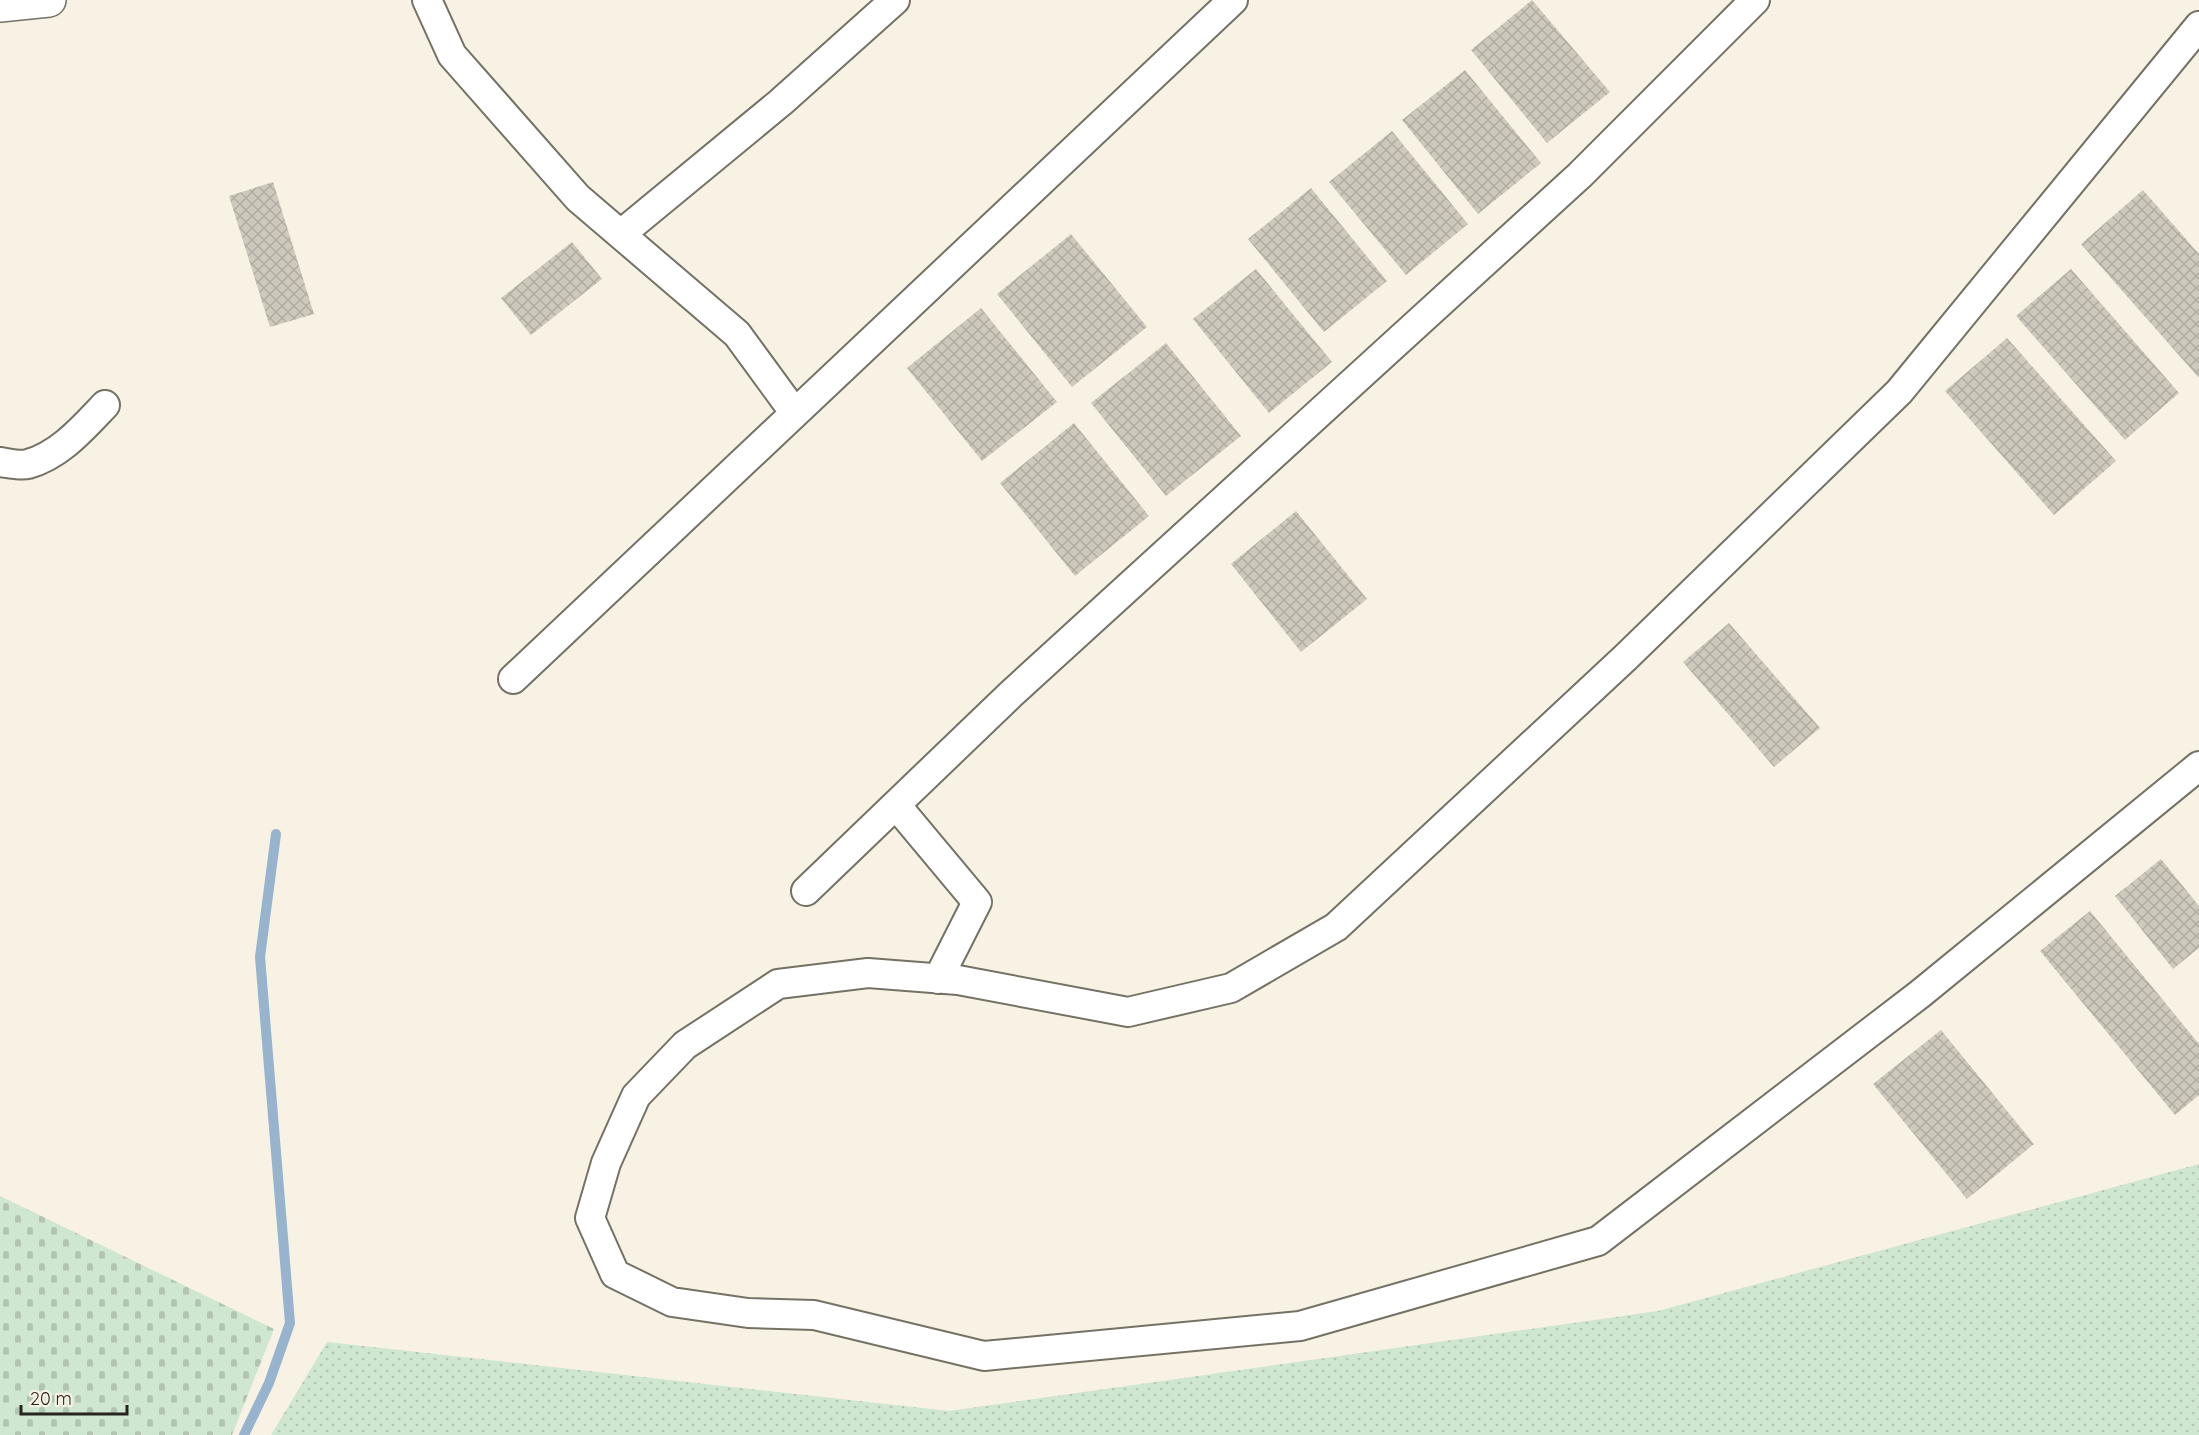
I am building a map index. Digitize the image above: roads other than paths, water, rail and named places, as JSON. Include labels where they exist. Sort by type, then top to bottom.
[{"type":"street","points":[[0,5],[49,0]]},
{"type":"street","points":[[427,0],[452,55],[578,198],[737,334],[795,412]]},
{"type":"street","points":[[621,234],[781,102],[895,0]]},
{"type":"street","points":[[513,679],[1233,0]]},
{"type":"street","points":[[806,891],[1010,695],[1580,175],[1755,0]]},
{"type":"street","points":[[2199,26],[1899,392],[1625,658],[1336,927],[1231,988],[1128,1012],[938,979],[868,973],[778,984],[685,1045],[636,1096],[606,1163],[590,1218],[615,1274],[672,1302],[748,1313],[814,1315],[984,1356],[1300,1326],[1598,1241],[1920,994],[2199,766]]},
{"type":"street","points":[[0,462],[26,465],[51,454],[75,437],[105,405]]},
{"type":"street","points":[[896,805],[977,902],[938,979]]},
{"type":"waterway","points":[[244,1435],[269,1383],[290,1323],[260,957],[276,834]]}]
